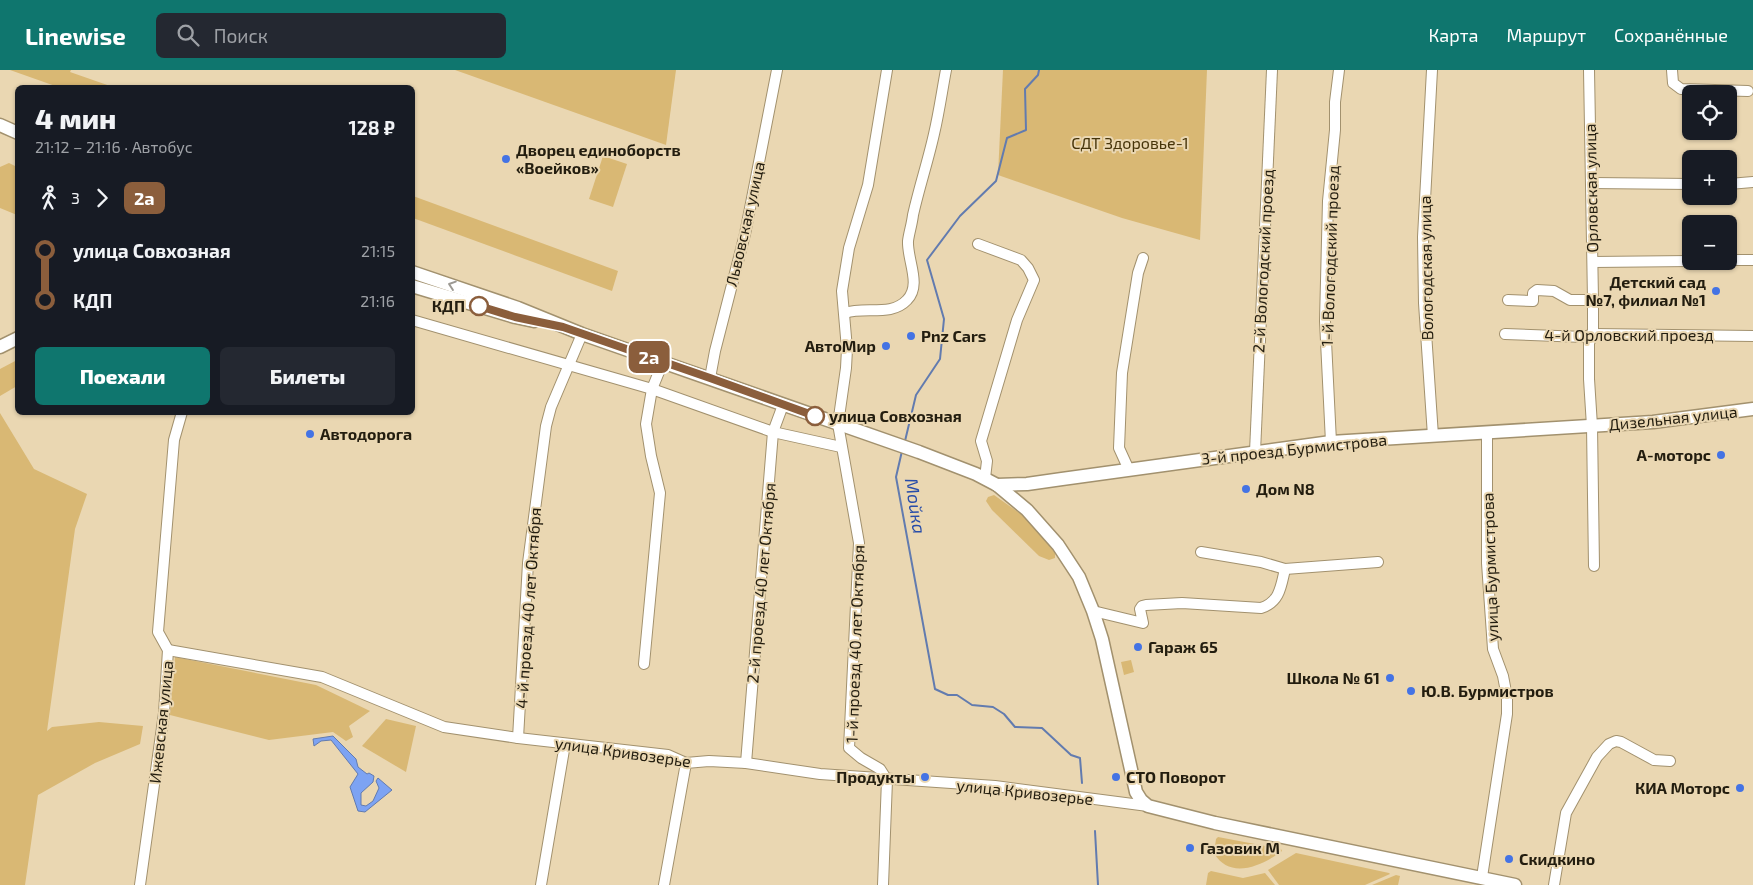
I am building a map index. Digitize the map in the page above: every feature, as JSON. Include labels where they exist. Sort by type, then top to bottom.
[{"type":"main road","points":[[0,125],[15,132]]},
{"type":"main road","points":[[0,134],[15,140]]},
{"type":"main road","points":[[415,273],[518,308],[582,334],[919,452],[985,478],[997,485],[1027,510],[1058,545],[1078,577],[1093,611],[1102,639],[1136,792],[1148,806]]},
{"type":"main road","points":[[415,287],[515,317],[563,327]]},
{"type":"main road","points":[[0,347],[15,340]]},
{"type":"main road","points":[[0,356],[15,348]]},
{"type":"main road","name":"Дизельная улица","points":[[1592,426],[1653,422],[1753,409]]},
{"type":"main road","name":"3-й проезд Бурмистрова","points":[[997,485],[1026,484],[1331,442],[1592,426]]},
{"type":"main road","name":"улица Кривозерье","points":[[1148,806],[1215,823],[1515,885]]},
{"type":"street","name":"Львовская улица","points":[[710,378],[715,351],[745,234],[777,70]]},
{"type":"street","points":[[415,321],[652,389],[774,432],[841,447],[838,424],[846,368],[845,313],[842,291],[848,253],[868,185],[887,70]]},
{"type":"street","points":[[845,313],[860,309],[882,310],[894,308],[905,302],[912,294],[914,282],[908,241],[918,191],[934,134],[946,70]]},
{"type":"street","name":"2-й Вологодский проезд","points":[[1255,452],[1272,70]]},
{"type":"street","name":"1-й Вологодский проезд","points":[[1331,442],[1325,320],[1328,201],[1339,70]]},
{"type":"street","name":"Вологодская улица","points":[[1432,70],[1423,237],[1424,303],[1433,436]]},
{"type":"street","name":"Орловская улица","points":[[1589,70],[1593,262],[1593,334],[1589,343],[1589,379],[1592,426]]},
{"type":"street","points":[[1672,70],[1673,83],[1681,90],[1748,91]]},
{"type":"street","points":[[1737,183],[1753,182]]},
{"type":"street","points":[[1592,183],[1682,184]]},
{"type":"street","points":[[978,244],[1021,260],[1028,268],[1034,280],[1017,320],[981,441],[987,461],[985,478]]},
{"type":"street","points":[[1129,470],[1119,448],[1122,373],[1138,273],[1143,258]]},
{"type":"street","points":[[1737,260],[1753,260]]},
{"type":"street","points":[[1593,262],[1682,261]]},
{"type":"street","points":[[1508,300],[1533,301],[1533,292],[1537,290],[1554,291],[1570,300],[1593,300]]},
{"type":"street","name":"4-й проезд 40 лет Октября","points":[[518,738],[528,563],[546,426],[551,408],[582,334]]},
{"type":"street","name":"4-й Орловский проезд","points":[[1505,334],[1584,337],[1593,334],[1753,336]]},
{"type":"street","points":[[644,664],[660,493],[646,424],[652,389],[663,362]]},
{"type":"street","name":"2-й проезд 40 лет Октября","points":[[746,764],[774,432],[783,404]]},
{"type":"street","name":"Ижевская улица","points":[[140,885],[164,713],[168,650],[158,632],[174,440],[181,415]]},
{"type":"street","points":[[1592,426],[1594,566]]},
{"type":"street","name":"улица Бурмистрова","points":[[1482,877],[1508,714],[1503,676],[1493,649],[1487,563],[1486,433]]},
{"type":"street","name":"1-й проезд 40 лет Октября","points":[[841,447],[859,543],[850,748],[861,758],[880,769],[887,780]]},
{"type":"street","points":[[1201,552],[1261,562],[1285,569],[1378,562]]},
{"type":"street","points":[[1093,611],[1143,623],[1140,609],[1144,606],[1182,603],[1261,608],[1270,604],[1278,596],[1285,569]]},
{"type":"street","name":"улица Кривозерье","points":[[168,650],[322,677],[444,727],[565,744],[668,755],[686,763],[709,761],[887,780],[995,786],[1148,806]]},
{"type":"street","points":[[1554,885],[1566,813],[1597,757],[1603,750],[1609,744],[1616,741],[1654,760],[1670,761]]},
{"type":"street","points":[[541,885],[565,744]]},
{"type":"street","points":[[664,885],[686,763]]},
{"type":"street","points":[[883,885],[887,780]]},
{"type":"green space","points":[[10,70],[71,70],[70,72],[107,85],[52,85]]},
{"type":"green space","points":[[455,70],[676,70],[666,145]]},
{"type":"green space","name":"СДТ Здоровье-1","points":[[1003,70],[1207,70],[1200,240],[1122,218],[998,175]]},
{"type":"green space","points":[[603,156],[627,164],[613,207],[589,199]]},
{"type":"green space","points":[[9,163],[15,166],[15,214],[0,208],[0,167]]},
{"type":"green space","points":[[415,197],[618,271],[612,291],[415,219]]},
{"type":"green space","points":[[15,361],[15,387],[0,396],[0,369]]},
{"type":"green space","points":[[0,413],[34,469],[87,494],[75,529],[47,731],[52,727],[99,722],[143,726],[140,744],[95,763],[38,795],[25,885],[0,885]]},
{"type":"green space","points":[[994,495],[1032,522],[1055,553],[1055,558],[1049,560],[1039,556],[992,510],[986,501],[988,497]]},
{"type":"green space","points":[[175,657],[316,685],[370,711],[349,726],[353,737],[346,741],[333,732],[269,740],[170,715]]},
{"type":"green space","points":[[1131,660],[1134,672],[1124,675],[1121,662]]},
{"type":"green space","points":[[386,719],[416,726],[406,772],[362,746]]},
{"type":"green space","points":[[1218,837],[1281,849],[1282,851],[1256,865],[1238,868],[1221,862],[1214,853]]},
{"type":"green space","points":[[1296,853],[1390,874],[1365,885],[1279,885],[1268,870]]},
{"type":"green space","points":[[1211,871],[1243,878],[1265,873],[1275,885],[1206,885],[1208,873]]},
{"type":"green space","points":[[1396,875],[1400,876],[1398,885],[1372,885]]},
{"type":"water","points":[[333,736],[356,759],[358,767],[367,774],[369,773],[374,776],[373,782],[361,793],[361,805],[366,806],[373,801],[379,788],[376,781],[378,778],[392,790],[365,812],[358,811],[350,787],[358,774],[331,740],[321,741],[314,746],[313,739]]},
{"type":"waterway","name":"Мойка","points":[[905,441],[916,395],[940,359],[944,319],[927,260],[960,216],[996,181],[1007,138],[1026,130],[1025,89],[1038,75],[1039,70]]},
{"type":"waterway","name":"Мойка","points":[[902,451],[896,477],[935,689],[948,695],[957,695],[972,705],[993,707],[1004,714],[1015,727],[1042,728],[1071,755],[1080,758],[1082,783]]},
{"type":"waterway","name":"Мойка","points":[[1095,831],[1098,885]]},
{"type":"bus line","name":"2а","points":[[479,306],[515,317],[563,327],[815,416]]},
{"type":"place","name":"Дворец единоборств «Воейков»","points":[[506,159]]},
{"type":"place","name":"Детский сад №7, филиал №1","points":[[1716,291]]},
{"type":"place","name":"КДП","points":[[479,306]]},
{"type":"place","name":"Pnz Cars","points":[[911,336]]},
{"type":"place","name":"АвтоМир","points":[[886,346]]},
{"type":"place","name":"улица Совхозная","points":[[815,416]]},
{"type":"place","name":"Автодорога","points":[[310,434]]},
{"type":"place","name":"А-моторс","points":[[1721,455]]},
{"type":"place","name":"Дом N8","points":[[1246,489]]},
{"type":"place","name":"Гараж 65","points":[[1138,647]]},
{"type":"place","name":"Школа № 61","points":[[1390,678]]},
{"type":"place","name":"Ю.В. Бурмистров","points":[[1411,691]]},
{"type":"place","name":"Продукты","points":[[925,777]]},
{"type":"place","name":"СТО Поворот","points":[[1116,777]]},
{"type":"place","name":"КИА Моторс","points":[[1740,788]]},
{"type":"place","name":"Газовик М","points":[[1190,848]]},
{"type":"place","name":"Скидкино","points":[[1509,859]]}]
